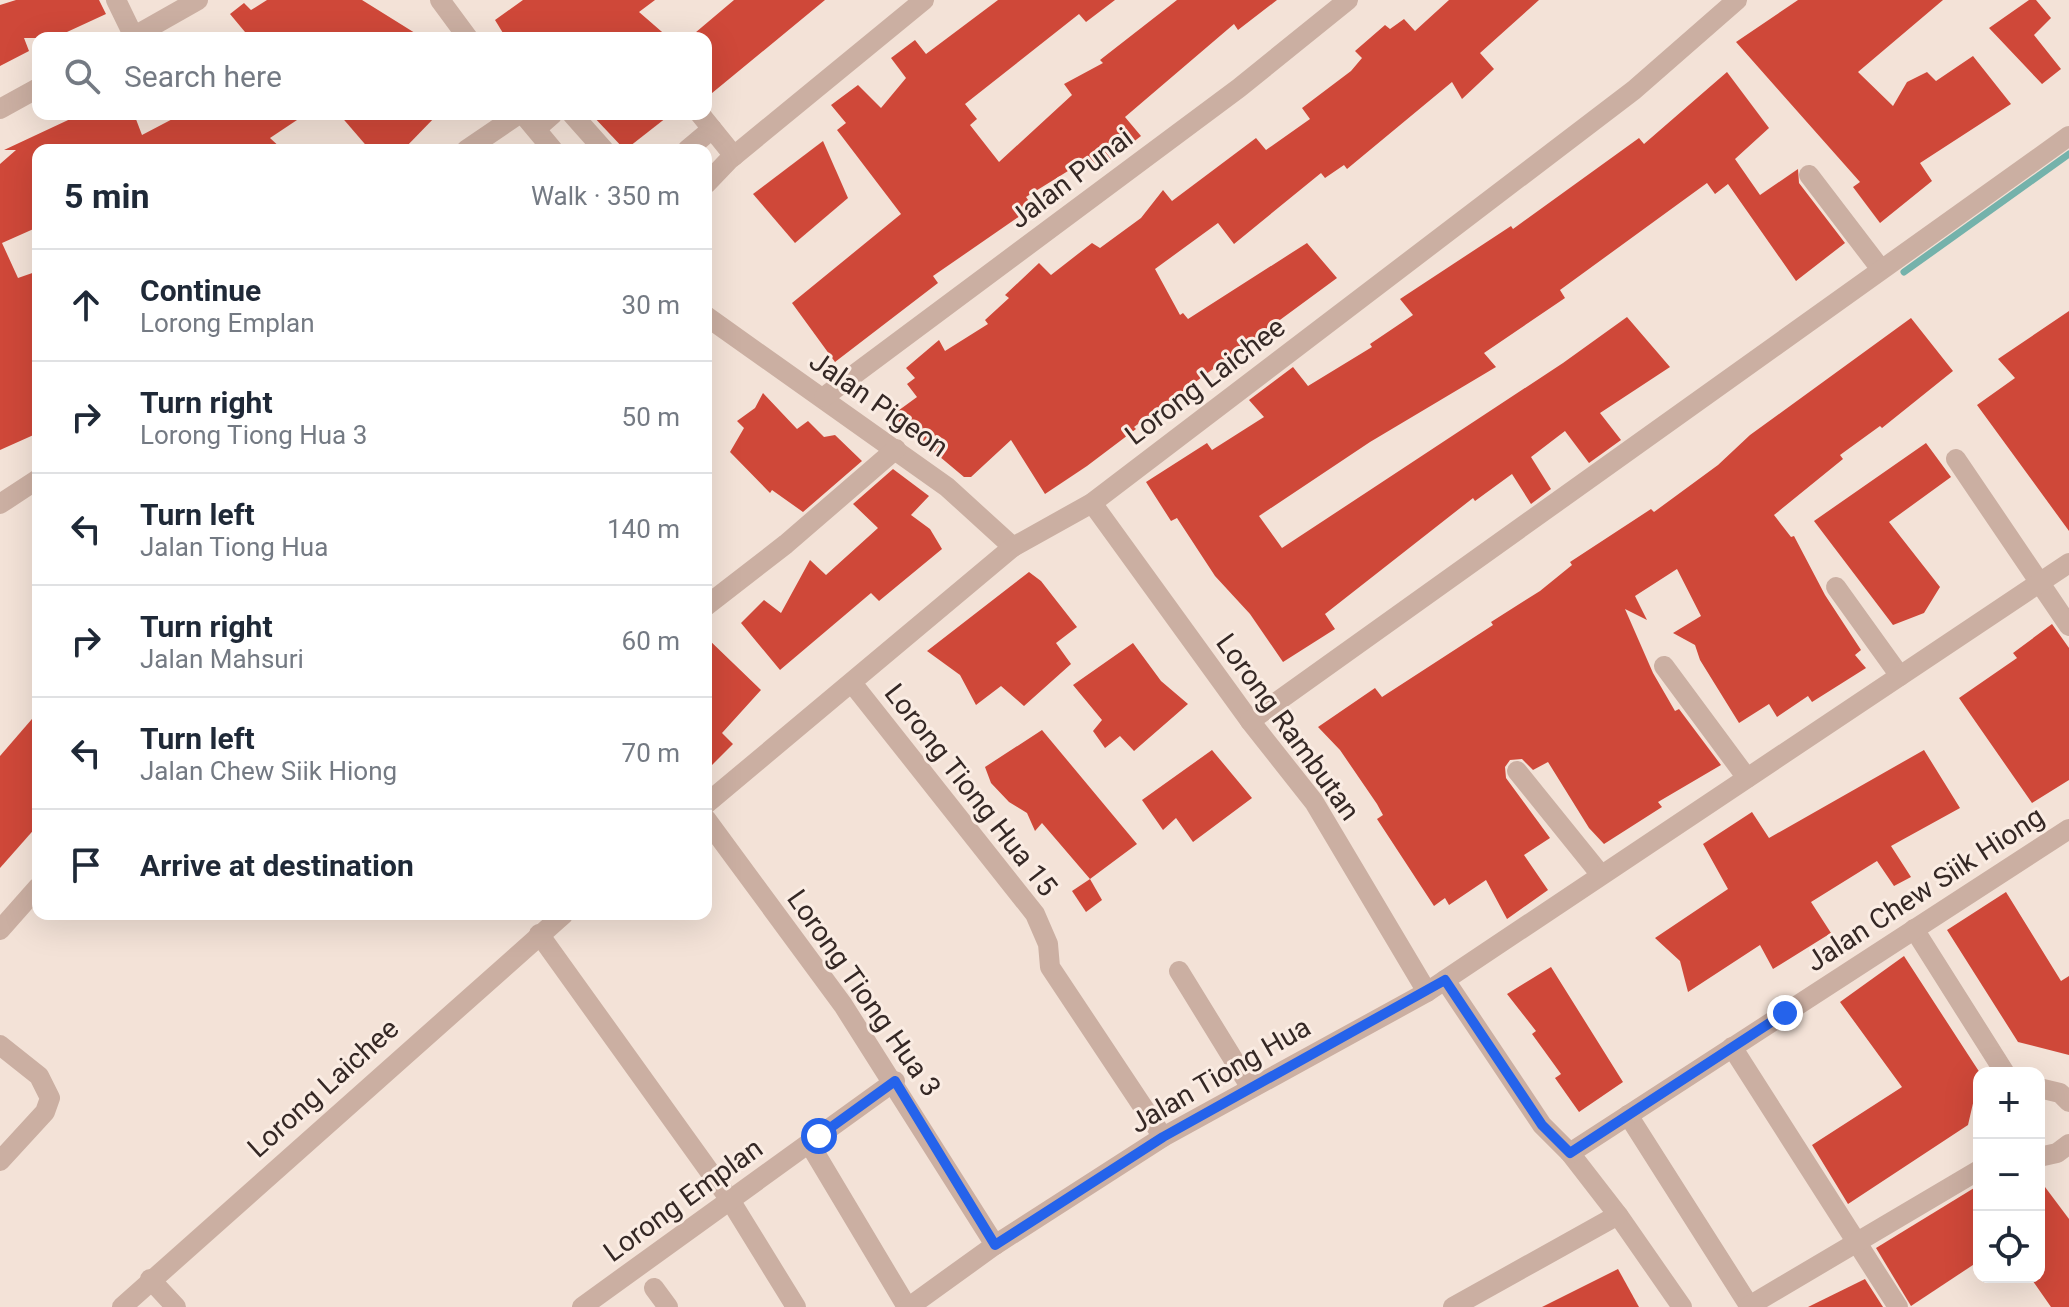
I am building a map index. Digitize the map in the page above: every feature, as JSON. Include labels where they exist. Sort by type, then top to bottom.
[{"type":"street","points":[[116,0],[130,32]]},
{"type":"street","points":[[141,32],[198,0]]},
{"type":"street","points":[[440,0],[464,32]]},
{"type":"street","points":[[712,178],[734,156],[924,0]]},
{"type":"street","name":"Jalan Punai","points":[[824,397],[1239,88],[1348,0]]},
{"type":"street","name":"Lorong Laichee","points":[[712,799],[1013,547],[1092,503],[1634,90],[1737,0]]},
{"type":"street","points":[[0,109],[32,91]]},
{"type":"street","points":[[478,144],[524,120]]},
{"type":"street","points":[[527,120],[548,144]]},
{"type":"street","points":[[577,120],[599,144]]},
{"type":"street","points":[[691,144],[706,122],[734,156]]},
{"type":"street","points":[[1250,721],[1880,268],[2069,136]]},
{"type":"street","points":[[1809,175],[1880,268]]},
{"type":"street","name":"Jalan Pigeon","points":[[712,321],[741,344],[824,397],[947,487],[1013,547]]},
{"type":"street","points":[[712,601],[786,544],[896,449]]},
{"type":"street","points":[[1956,459],[2069,626]]},
{"type":"street","points":[[0,504],[32,483]]},
{"type":"street","name":"Lorong Rambutan","points":[[1092,503],[1250,721],[1314,802],[1427,992]]},
{"type":"street","name":"Jalan Tiong Hua","points":[[908,1307],[995,1245],[1163,1137],[1427,992],[2069,563]]},
{"type":"street","points":[[1836,587],[1900,676]]},
{"type":"street","points":[[1664,666],[1747,778]]},
{"type":"street","name":"Lorong Tiong Hua 15","points":[[852,683],[1035,914],[1048,944],[1050,967],[1163,1137]]},
{"type":"street","points":[[1517,771],[1601,875]]},
{"type":"street","name":"Lorong Tiong Hua 3","points":[[712,827],[895,1081],[995,1245]]},
{"type":"street","name":"Jalan Chew Siik Hiong","points":[[1570,1153],[2069,829]]},
{"type":"street","points":[[0,930],[32,894]]},
{"type":"street","name":"Lorong Laichee","points":[[122,1307],[556,920]]},
{"type":"street","points":[[1914,929],[2001,1067]]},
{"type":"street","points":[[539,934],[730,1200],[796,1307]]},
{"type":"street","points":[[1179,971],[1251,1088]]},
{"type":"street","points":[[1445,980],[1542,1125],[1570,1153],[1618,1215],[1682,1307]]},
{"type":"street","points":[[0,1045],[39,1076],[50,1098],[45,1112],[0,1161]]},
{"type":"street","points":[[1732,1047],[1898,1307]]},
{"type":"street","name":"Lorong Emplan","points":[[582,1307],[895,1081]]},
{"type":"street","points":[[2045,1089],[2069,1100]]},
{"type":"street","points":[[1628,1115],[1750,1307],[1973,1174]]},
{"type":"street","points":[[809,1143],[908,1307]]},
{"type":"street","points":[[1453,1307],[1618,1215]]},
{"type":"street","points":[[150,1279],[176,1307]]},
{"type":"street","points":[[654,1288],[668,1307]]},
{"type":"building","points":[[16,0],[99,0],[106,14],[67,32],[32,32],[32,38],[24,38],[29,51],[0,66],[0,5]]},
{"type":"building","points":[[267,0],[362,0],[413,32],[245,32],[230,14],[244,3],[251,10]]},
{"type":"building","points":[[523,0],[655,0],[639,12],[662,32],[502,32],[495,20]]},
{"type":"building","points":[[734,0],[825,0],[712,93],[712,32],[696,32]]},
{"type":"building","points":[[998,0],[1115,0],[1086,22],[1079,14],[965,104],[977,119],[970,125],[999,162],[1072,95],[1064,84],[1103,63],[1100,60],[1177,0],[1277,0],[1238,30],[1234,24],[1125,117],[1141,136],[1100,168],[1089,158],[1026,197],[1033,207],[933,276],[938,283],[835,362],[792,303],[901,214],[837,130],[846,123],[831,105],[858,85],[881,108],[906,78],[891,58],[915,40],[926,54]]},
{"type":"building","points":[[1449,0],[1539,0],[1480,53],[1494,69],[1462,99],[1452,82],[1347,169],[1344,165],[1325,178],[1321,173],[1234,244],[1218,223],[1155,269],[1180,315],[1183,313],[1188,319],[1307,243],[1337,278],[1134,427],[1136,429],[1087,466],[1045,494],[1011,440],[971,477],[964,477],[921,441],[924,439],[891,416],[917,397],[907,384],[915,378],[906,368],[939,340],[945,351],[988,324],[985,320],[1009,298],[1005,295],[1039,263],[1051,275],[1092,243],[1100,248],[1141,218],[1163,190],[1172,201],[1256,138],[1266,150],[1310,119],[1302,108],[1351,71],[1362,58],[1355,51],[1385,25],[1390,29],[1404,19],[1415,31]]},
{"type":"building","points":[[1798,0],[1943,0],[1858,72],[1893,106],[1907,82],[1927,72],[1936,81],[1973,56],[2011,104],[1920,163],[1932,181],[1880,223],[1853,187],[1860,182],[1736,42]]},
{"type":"building","points":[[2029,0],[2036,0],[2051,18],[2034,35],[2061,69],[2042,84],[1989,28]]},
{"type":"building","points":[[1727,72],[1769,128],[1735,159],[1760,195],[1798,169],[1799,183],[1845,243],[1796,281],[1728,184],[1715,194],[1707,183],[1560,290],[1565,298],[1484,353],[1496,367],[1370,442],[1259,516],[1282,548],[1563,363],[1627,317],[1670,367],[1600,413],[1621,440],[1589,463],[1565,431],[1531,457],[1551,489],[1531,504],[1512,474],[1475,501],[1473,498],[1325,614],[1335,629],[1283,662],[1250,614],[1215,576],[1177,518],[1171,521],[1146,482],[1207,443],[1212,450],[1264,417],[1249,400],[1293,367],[1308,386],[1372,347],[1370,344],[1413,315],[1400,299],[1511,226],[1513,229],[1639,138],[1644,144]]},
{"type":"building","points":[[68,120],[136,120],[142,135],[171,120],[297,120],[270,138],[276,144],[32,144],[32,230],[2,243],[18,278],[32,273],[32,436],[0,450],[0,164],[16,150],[4,150]]},
{"type":"building","points":[[344,120],[432,120],[409,144],[365,144]]},
{"type":"building","points":[[597,120],[663,120],[633,144],[619,144]]},
{"type":"building","points":[[823,141],[848,198],[795,243],[753,194]]},
{"type":"building","points":[[2069,311],[2069,531],[1977,405],[2015,378],[1998,359]]},
{"type":"building","points":[[1911,318],[1953,371],[1882,428],[1880,426],[1840,455],[1843,459],[1774,515],[1791,537],[1794,536],[1825,595],[1861,650],[1855,655],[1866,668],[1812,702],[1808,696],[1777,717],[1769,704],[1739,723],[1700,660],[1695,645],[1673,633],[1701,616],[1677,569],[1635,596],[1647,620],[1625,609],[1653,673],[1675,711],[1679,709],[1721,765],[1658,802],[1662,807],[1604,844],[1589,828],[1548,762],[1533,770],[1522,759],[1510,760],[1505,767],[1506,778],[1550,838],[1524,855],[1548,890],[1507,919],[1486,880],[1449,905],[1445,898],[1434,906],[1377,819],[1383,815],[1377,804],[1340,750],[1318,727],[1375,688],[1382,697],[1493,625],[1491,622],[1540,591],[1572,565],[1570,562],[1651,509],[1654,512],[1718,465],[1750,435]]},
{"type":"building","points":[[763,393],[797,429],[808,421],[824,437],[835,435],[862,461],[803,512],[772,490],[770,493],[730,452],[744,428],[737,421],[755,408]]},
{"type":"building","points":[[1926,443],[1951,477],[1889,522],[1940,587],[1924,613],[1893,625],[1814,521]]},
{"type":"building","points":[[893,469],[929,496],[911,515],[930,529],[942,549],[879,601],[871,593],[780,670],[741,623],[764,600],[781,613],[810,560],[826,575],[878,528],[853,504]]},
{"type":"building","points":[[1029,572],[1041,581],[1077,627],[1056,643],[1071,664],[1024,706],[1001,686],[976,705],[960,675],[927,651]]},
{"type":"building","points":[[2052,624],[2069,648],[2069,780],[2032,803],[1959,698],[2017,658],[2013,653]]},
{"type":"building","points":[[712,643],[761,690],[722,733],[733,744],[712,765]]},
{"type":"building","points":[[1133,643],[1161,681],[1188,704],[1134,751],[1120,736],[1105,748],[1093,731],[1102,720],[1073,685]]},
{"type":"building","points":[[32,719],[32,832],[0,868],[0,756]]},
{"type":"building","points":[[1042,730],[1137,844],[1090,879],[1042,823],[1035,831],[1027,813],[1009,802],[991,783],[985,767]]},
{"type":"building","points":[[1212,750],[1252,798],[1193,842],[1176,818],[1163,830],[1142,800]]},
{"type":"building","points":[[1924,750],[1960,808],[1891,846],[1911,877],[1894,886],[1877,861],[1811,902],[1831,933],[1773,969],[1760,945],[1688,992],[1680,961],[1655,938],[1728,889],[1703,844],[1752,812],[1769,838]]},
{"type":"building","points":[[1090,879],[1102,900],[1086,912],[1072,891]]},
{"type":"building","points":[[2006,892],[2061,981],[2069,976],[2069,1055],[2018,1042],[1947,930]]},
{"type":"building","points":[[1904,956],[1976,1067],[1973,1067],[1973,1103],[1968,1125],[1848,1204],[1812,1145],[1902,1087],[1840,1002]]},
{"type":"building","points":[[1551,967],[1623,1082],[1579,1112],[1555,1078],[1561,1074],[1532,1034],[1536,1031],[1507,994]]},
{"type":"building","points":[[2045,1187],[2069,1219],[2069,1307],[2051,1307],[2034,1283],[2045,1283]]},
{"type":"building","points":[[1973,1189],[1973,1265],[1911,1306],[1876,1248]]},
{"type":"building","points":[[1618,1269],[1639,1307],[1542,1307]]},
{"type":"building","points":[[1865,1279],[1883,1307],[1808,1307]]},
{"type":"waterway","points":[[1904,272],[2069,154]]},
{"type":"route","points":[[819,1136],[895,1081],[995,1245],[1163,1137],[1445,980],[1542,1125],[1570,1153],[1785,1013]]}]
